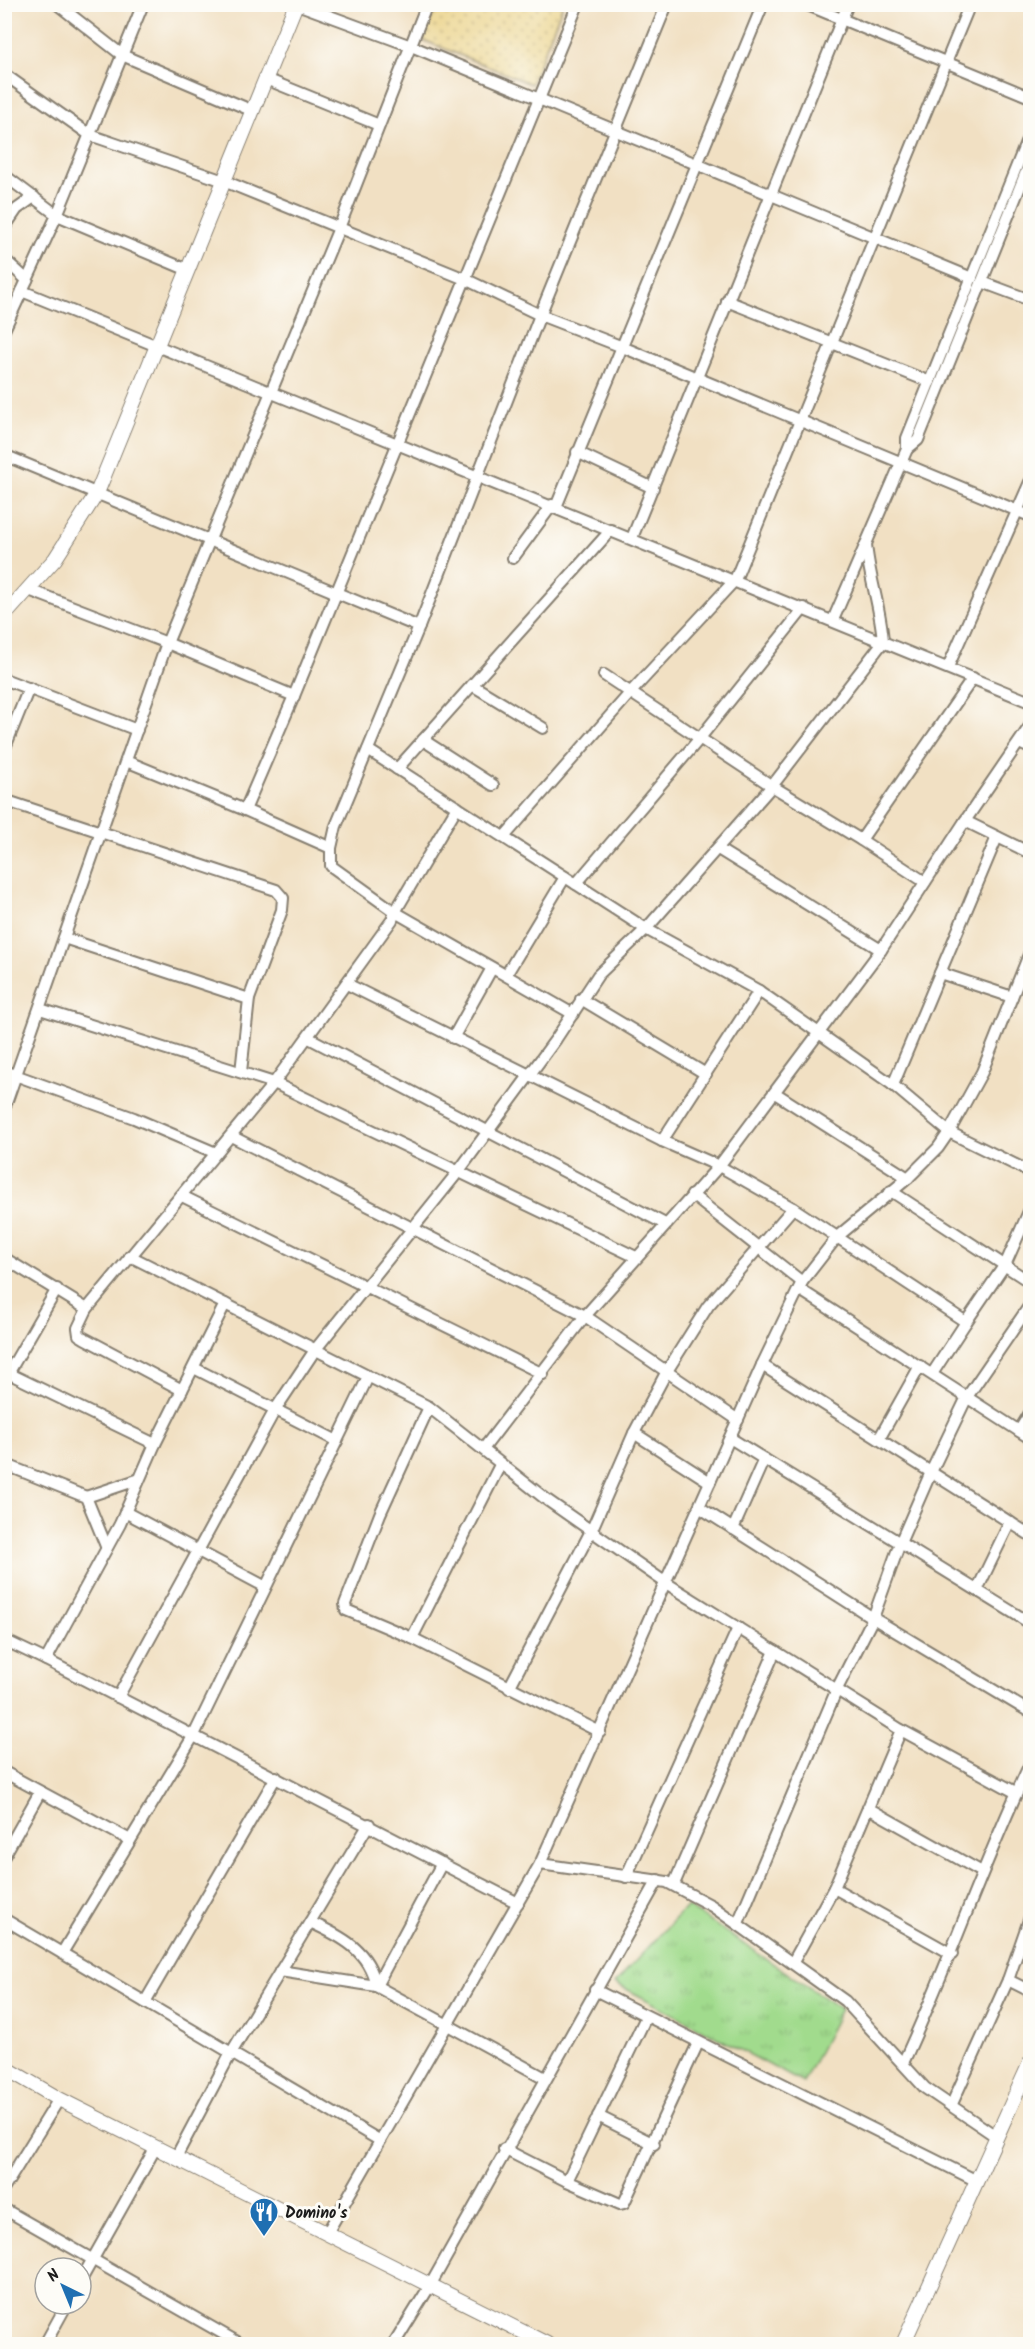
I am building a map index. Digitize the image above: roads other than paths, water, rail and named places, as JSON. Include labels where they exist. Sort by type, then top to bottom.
[{"type":"street","points":[[57,4],[123,55],[253,111]]},
{"type":"street","points":[[4,330],[57,215],[143,4]]},
{"type":"street","points":[[4,616],[28,591],[71,536],[97,493],[297,4],[411,46],[616,133],[1030,300]]},
{"type":"street","points":[[4,1109],[167,643],[339,228],[427,4]]},
{"type":"street","points":[[245,810],[337,593],[578,4]]},
{"type":"street","points":[[573,1014],[395,912],[336,872],[331,866],[331,848],[336,826],[419,627],[540,315],[667,4]]},
{"type":"street","points":[[513,558],[554,506],[763,4]]},
{"type":"street","points":[[805,4],[1030,97]]},
{"type":"street","points":[[632,538],[848,4]]},
{"type":"street","points":[[504,837],[630,693],[735,580],[970,4]]},
{"type":"street","points":[[4,74],[90,135],[224,181],[465,279],[540,315],[1030,516]]},
{"type":"street","points":[[266,79],[379,125]]},
{"type":"street","points":[[833,620],[901,463],[908,449],[918,440],[1030,133]]},
{"type":"street","points":[[908,449],[907,438],[930,382],[1030,162]]},
{"type":"street","points":[[4,175],[57,215],[188,270]]},
{"type":"street","points":[[4,228],[17,209],[34,197]]},
{"type":"street","points":[[4,259],[27,280]]},
{"type":"street","points":[[22,291],[1030,702]]},
{"type":"street","points":[[727,302],[930,382]]},
{"type":"street","points":[[577,452],[653,488]]},
{"type":"street","points":[[4,455],[419,627]]},
{"type":"street","points":[[948,667],[1020,511],[1030,482]]},
{"type":"street","points":[[397,769],[611,530]]},
{"type":"street","points":[[118,1697],[275,1410],[315,1350],[367,1289],[458,1172],[573,1014],[598,975],[646,929],[772,786],[883,642],[881,616],[870,578],[866,544]]},
{"type":"street","points":[[28,591],[167,643],[294,696]]},
{"type":"street","points":[[576,884],[700,738],[804,608]]},
{"type":"street","points":[[604,675],[772,786],[925,882]]},
{"type":"street","points":[[861,840],[973,678]]},
{"type":"street","points":[[4,679],[137,730]]},
{"type":"street","points":[[472,685],[543,728]]},
{"type":"street","points":[[4,750],[29,688]]},
{"type":"street","points":[[484,1448],[543,1374],[585,1316],[719,1166],[775,1093],[881,950],[1030,726]]},
{"type":"street","points":[[423,740],[493,785]]},
{"type":"street","points":[[1019,743],[1030,748]]},
{"type":"street","points":[[368,750],[646,929],[759,991],[893,1085],[949,1132],[1030,1172]]},
{"type":"street","points":[[126,761],[331,848]]},
{"type":"street","points":[[4,800],[276,890],[283,898],[282,910],[249,999],[241,1072]]},
{"type":"street","points":[[182,1390],[79,1335],[78,1328],[87,1309],[182,1196],[309,1038],[395,912],[457,807]]},
{"type":"street","points":[[965,821],[1030,853]]},
{"type":"street","points":[[893,1085],[997,837]]},
{"type":"street","points":[[718,849],[881,950]]},
{"type":"street","points":[[506,975],[565,877]]},
{"type":"street","points":[[64,938],[249,999]]},
{"type":"street","points":[[327,2233],[379,2140],[448,2027],[540,1864],[729,1438],[800,1285],[837,1237],[908,1178],[938,1148],[982,1072],[1030,952]]},
{"type":"street","points":[[453,1038],[492,968]]},
{"type":"street","points":[[940,973],[1012,998]]},
{"type":"street","points":[[347,984],[662,1141],[719,1166],[793,1208],[966,1322]]},
{"type":"street","points":[[662,1141],[759,991]]},
{"type":"street","points":[[581,999],[705,1074]]},
{"type":"street","points":[[39,1009],[274,1083],[636,1257]]},
{"type":"street","points":[[309,1038],[665,1224]]},
{"type":"street","points":[[4,1071],[134,1118],[216,1153]]},
{"type":"street","points":[[775,1093],[908,1178]]},
{"type":"street","points":[[231,1136],[414,1227],[585,1316],[738,1420]]},
{"type":"street","points":[[891,1191],[1006,1263],[1030,1282]]},
{"type":"street","points":[[692,1195],[760,1248],[800,1285],[1030,1438]]},
{"type":"street","points":[[182,1196],[543,1374]]},
{"type":"street","points":[[509,1688],[592,1529],[634,1433],[667,1371],[708,1306],[793,1208]]},
{"type":"street","points":[[932,1374],[1006,1263],[1030,1209]]},
{"type":"street","points":[[130,1256],[429,1407],[484,1448],[500,1464],[666,1582],[901,1730],[1017,1793]]},
{"type":"street","points":[[4,1258],[87,1309]]},
{"type":"street","points":[[57,1289],[6,1376],[155,1444]]},
{"type":"street","points":[[46,1660],[125,1512],[137,1480],[225,1304]]},
{"type":"street","points":[[738,1923],[837,1689],[873,1618],[900,1543],[931,1472],[967,1397],[1030,1305]]},
{"type":"street","points":[[762,1365],[1030,1535]]},
{"type":"street","points":[[879,1439],[920,1366]]},
{"type":"street","points":[[194,1368],[337,1441]]},
{"type":"street","points":[[62,1953],[194,1734],[264,1586],[368,1377]]},
{"type":"street","points":[[429,1407],[380,1514],[345,1604],[352,1614],[412,1638],[600,1732]]},
{"type":"street","points":[[1019,1431],[1030,1413]]},
{"type":"street","points":[[634,1433],[710,1482]]},
{"type":"street","points":[[729,1438],[1030,1623]]},
{"type":"street","points":[[734,1529],[764,1459]]},
{"type":"street","points":[[4,1464],[86,1497],[137,1480]]},
{"type":"street","points":[[412,1638],[500,1464]]},
{"type":"street","points":[[86,1497],[106,1546]]},
{"type":"street","points":[[699,1507],[873,1618],[1030,1712]]},
{"type":"street","points":[[125,1512],[264,1586]]},
{"type":"street","points":[[977,1590],[1010,1522]]},
{"type":"street","points":[[626,1877],[738,1628]]},
{"type":"street","points":[[4,1640],[194,1734],[518,1903]]},
{"type":"street","points":[[674,1884],[775,1652]]},
{"type":"street","points":[[793,1962],[834,1888],[901,1730]]},
{"type":"street","points":[[903,2063],[952,1954],[982,1872],[1030,1764]]},
{"type":"street","points":[[4,1772],[130,1840]]},
{"type":"street","points":[[145,2002],[276,1777]]},
{"type":"street","points":[[4,1856],[40,1792]]},
{"type":"street","points":[[868,1808],[982,1872]]},
{"type":"street","points":[[176,2157],[231,2053],[369,1824]]},
{"type":"street","points":[[376,1986],[442,1863]]},
{"type":"street","points":[[540,1864],[674,1884],[738,1923],[845,2001],[925,2088],[997,2137]]},
{"type":"street","points":[[393,2344],[431,2284],[504,2149],[658,1880]]},
{"type":"street","points":[[834,1888],[952,1954]]},
{"type":"street","points":[[951,2106],[1008,1980],[1030,1917]]},
{"type":"street","points":[[4,1919],[379,2140]]},
{"type":"street","points":[[310,1922],[353,1945],[370,1966],[376,1986]]},
{"type":"street","points":[[280,1971],[376,1986],[545,2078]]},
{"type":"street","points":[[1008,1980],[1030,1991]]},
{"type":"street","points":[[595,1990],[977,2181]]},
{"type":"street","points":[[567,2181],[646,2017]]},
{"type":"street","points":[[504,2149],[567,2181],[620,2204],[624,2203],[654,2144],[698,2043]]},
{"type":"street","points":[[903,2344],[1030,2063]]},
{"type":"street","points":[[4,2067],[59,2098],[431,2284],[541,2343]]},
{"type":"street","points":[[4,2188],[59,2098]]},
{"type":"street","points":[[598,2116],[654,2144]]},
{"type":"street","points":[[156,2147],[93,2259],[241,2344]]},
{"type":"street","points":[[4,2210],[88,2256]]},
{"type":"street","points":[[45,2344],[61,2316]]},
{"type":"place","name":"Domino's","points":[[264,2238]]}]
